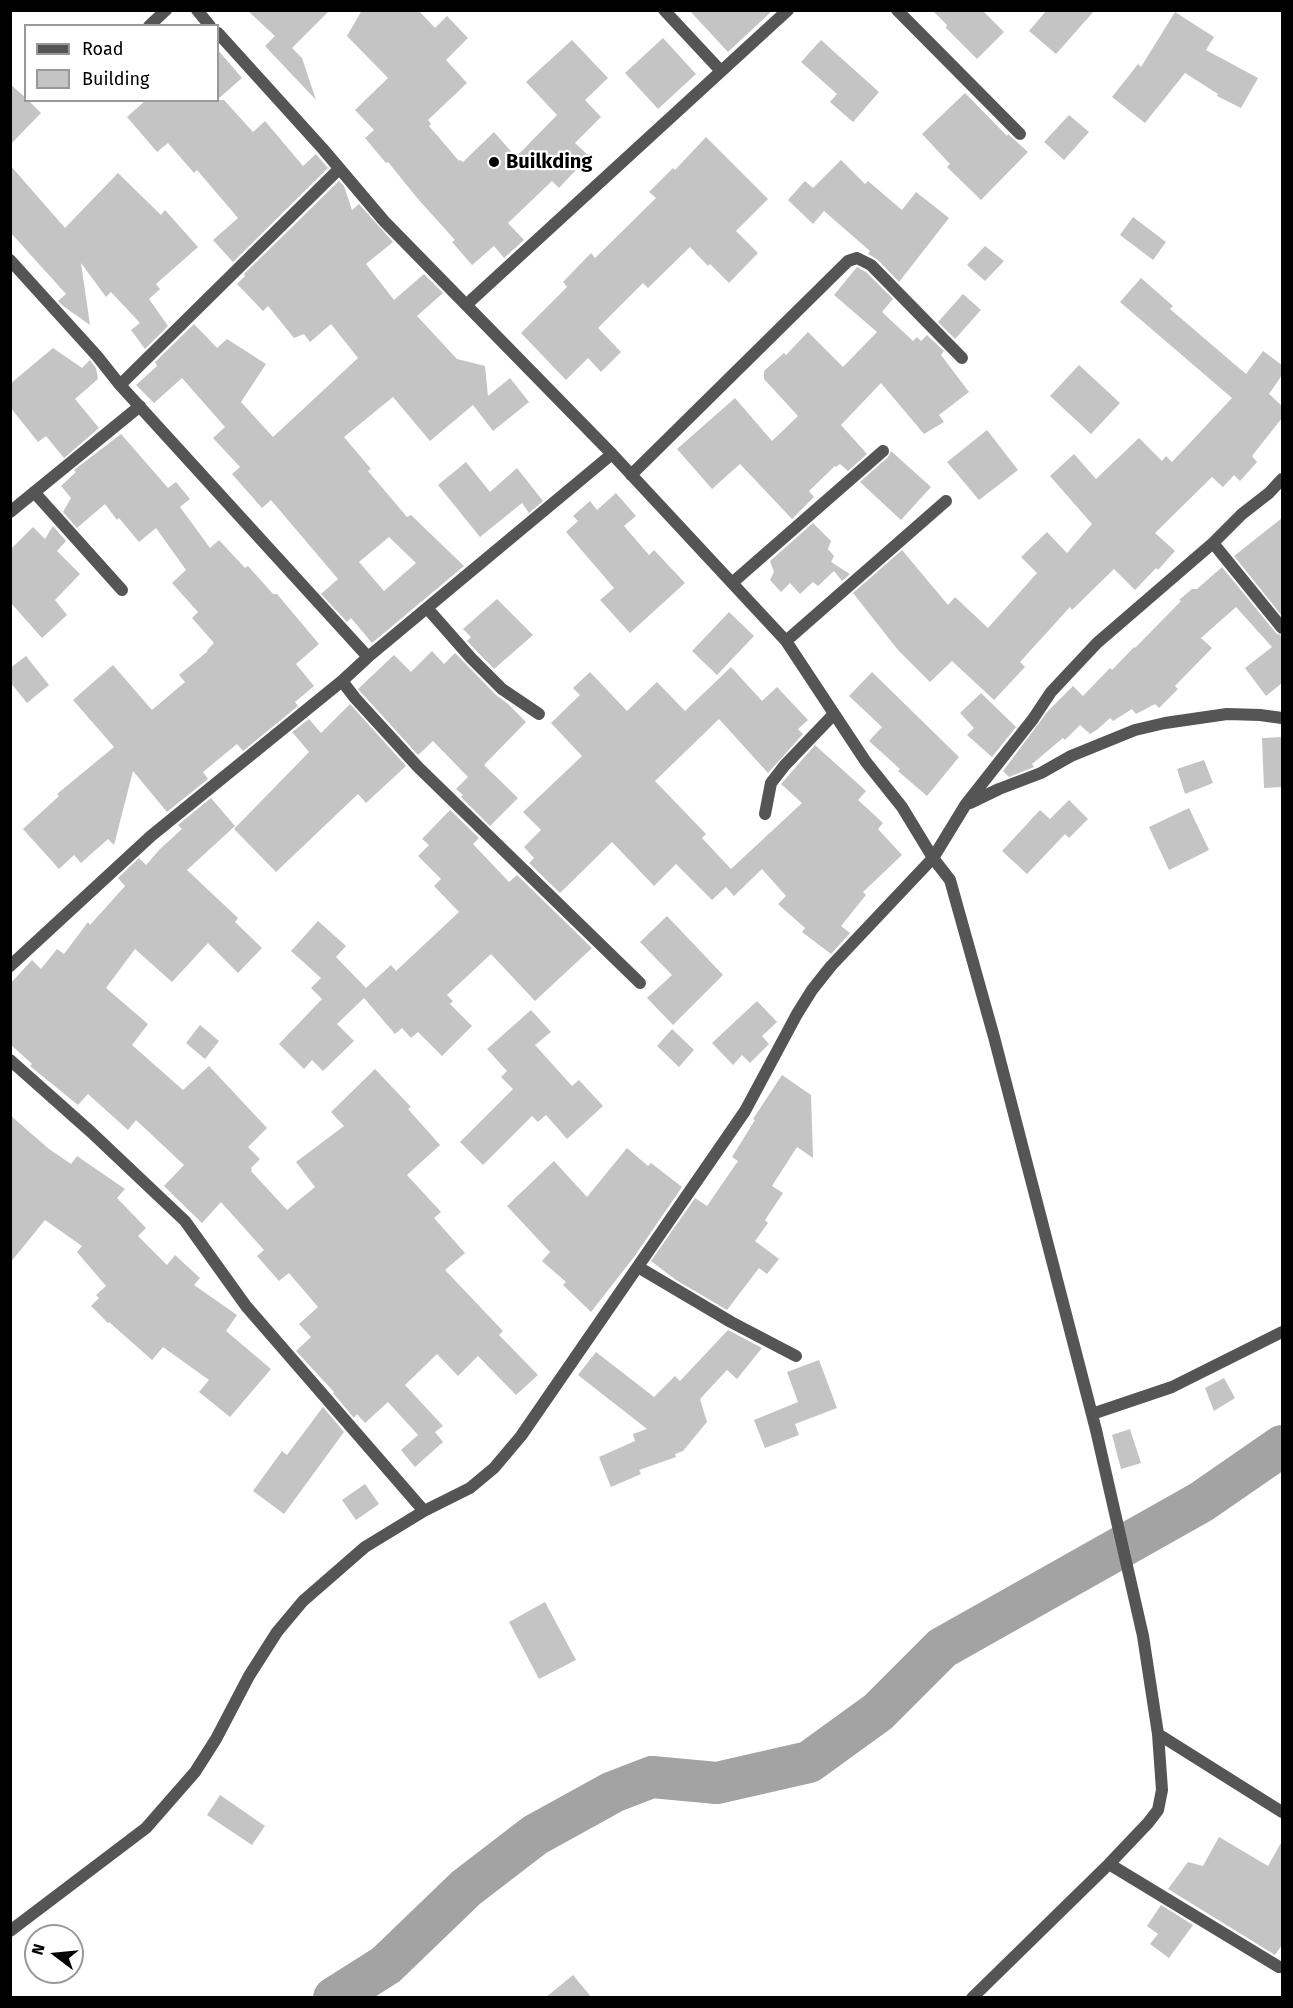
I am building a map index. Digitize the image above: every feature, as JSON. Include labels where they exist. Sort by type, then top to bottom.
[{"type":"street","points":[[151,24],[166,10]]},
{"type":"street","points":[[197,10],[208,24]]},
{"type":"street","points":[[664,10],[720,70]]},
{"type":"street","points":[[466,305],[788,10]]},
{"type":"street","points":[[897,10],[1020,134]]},
{"type":"street","points":[[219,34],[323,148],[384,221],[612,454],[786,641],[866,762],[902,807],[933,858],[950,880],[994,1037],[1096,1430],[1143,1636],[1158,1734],[1162,1790],[1160,1803],[1148,1823],[972,1998]]},
{"type":"street","points":[[120,385],[339,169]]},
{"type":"street","points":[[631,476],[848,261],[857,258],[871,265],[962,358]]},
{"type":"street","points":[[10,260],[98,356],[120,385],[368,657]]},
{"type":"street","points":[[10,512],[140,406]]},
{"type":"street","points":[[732,583],[883,451]]},
{"type":"street","points":[[10,966],[151,836],[342,681],[612,454]]},
{"type":"street","points":[[10,1931],[146,1828],[195,1772],[249,1676],[277,1632],[303,1601],[365,1547],[424,1510],[470,1488],[494,1468],[521,1436],[746,1111],[797,1014],[831,966],[933,858],[966,804],[1034,719],[1051,692],[1097,643],[1213,543],[1282,479]]},
{"type":"street","points":[[34,492],[122,590]]},
{"type":"street","points":[[786,641],[946,501]]},
{"type":"street","points":[[1213,543],[1282,628]]},
{"type":"street","points":[[427,608],[502,689],[539,714]]},
{"type":"street","points":[[342,681],[418,766],[640,983]]},
{"type":"street","points":[[765,814],[771,783],[834,714]]},
{"type":"street","points":[[966,804],[1025,780],[1071,756],[1136,730],[1175,721],[1227,714],[1282,718]]},
{"type":"street","points":[[10,1060],[91,1132],[184,1221],[246,1306],[424,1510]]},
{"type":"street","points":[[638,1267],[723,1317],[796,1356]]},
{"type":"street","points":[[1092,1414],[1172,1387],[1282,1332]]},
{"type":"street","points":[[1158,1734],[1282,1812]]},
{"type":"street","points":[[1109,1864],[1282,1967]]},
{"type":"building","points":[[247,10],[330,10],[292,48],[302,58],[316,100],[265,46],[275,36]]},
{"type":"building","points":[[362,10],[418,10],[435,28],[447,16],[468,38],[446,60],[467,83],[428,120],[431,124],[429,126],[459,161],[463,162],[494,132],[516,157],[557,115],[526,82],[572,40],[608,78],[585,100],[601,117],[575,143],[589,156],[559,188],[552,181],[508,223],[524,240],[504,258],[494,246],[472,265],[452,242],[455,240],[365,138],[374,130],[355,110],[388,78],[347,36]]},
{"type":"building","points":[[689,10],[773,10],[728,52]]},
{"type":"building","points":[[932,10],[982,10],[1004,32],[977,59],[946,28],[947,25]]},
{"type":"building","points":[[1047,10],[1095,10],[1056,54],[1029,31]]},
{"type":"building","points":[[1175,12],[1214,37],[1206,50],[1258,78],[1241,108],[1217,96],[1218,94],[1185,73],[1145,123],[1112,97],[1138,64],[1141,67]]},
{"type":"building","points":[[663,38],[696,74],[658,109],[625,73]]},
{"type":"building","points":[[821,40],[879,92],[853,122],[830,102],[837,94],[801,62]]},
{"type":"building","points":[[219,51],[242,78],[219,98]]},
{"type":"building","points":[[10,84],[24,96],[24,102],[30,102],[41,113],[10,145]]},
{"type":"building","points":[[965,93],[1007,136],[1008,134],[1028,152],[981,200],[947,167],[950,164],[922,134]]},
{"type":"building","points":[[219,100],[224,100],[253,132],[265,121],[303,166],[316,154],[328,168],[233,262],[213,240],[238,218],[197,170],[194,173],[168,143],[157,152],[127,117],[144,102],[219,102]]},
{"type":"building","points":[[1069,115],[1089,132],[1064,160],[1044,142]]},
{"type":"building","points":[[706,137],[768,199],[736,231],[758,253],[729,283],[690,247],[648,288],[643,283],[598,328],[621,352],[601,372],[588,358],[566,380],[521,333],[567,287],[563,282],[591,253],[595,258],[656,198],[649,192],[673,168],[675,170]]},
{"type":"building","points":[[841,160],[865,184],[868,181],[902,210],[916,192],[949,218],[899,282],[877,259],[868,254],[870,251],[824,211],[813,224],[788,200],[805,181],[813,188]]},
{"type":"building","points":[[10,165],[65,228],[118,173],[161,215],[165,210],[198,247],[156,284],[160,289],[149,299],[168,326],[145,349],[131,330],[140,323],[111,292],[106,297],[81,263],[90,325],[58,301],[66,294],[10,232]]},
{"type":"building","points":[[339,181],[344,186],[352,210],[359,204],[393,242],[366,264],[394,300],[424,274],[443,293],[417,316],[457,359],[485,366],[488,396],[510,378],[529,402],[493,431],[473,405],[430,441],[393,397],[344,437],[371,469],[368,471],[407,517],[411,515],[464,566],[372,643],[351,618],[347,622],[321,594],[338,579],[271,500],[262,508],[232,474],[240,467],[213,438],[225,427],[182,378],[154,403],[136,385],[157,366],[155,362],[194,324],[217,348],[227,339],[266,364],[241,402],[273,437],[358,358],[331,324],[310,342],[304,334],[294,338],[268,306],[263,311],[237,284],[245,276],[244,274]],"holes":[[[389,537],[416,563],[384,591],[359,562]]]},
{"type":"building","points":[[1133,217],[1166,242],[1153,260],[1120,235]]},
{"type":"building","points":[[985,246],[1004,261],[985,281],[967,265]]},
{"type":"building","points":[[857,267],[866,272],[893,299],[882,312],[913,341],[917,337],[921,341],[927,335],[944,351],[941,355],[969,392],[939,415],[944,422],[924,434],[881,383],[841,425],[867,454],[848,471],[840,464],[835,466],[809,491],[814,497],[792,519],[740,464],[712,489],[677,449],[735,398],[772,441],[798,416],[764,379],[764,371],[784,353],[786,355],[808,332],[843,367],[877,332],[834,295]]},
{"type":"building","points":[[1141,278],[1173,306],[1170,309],[1246,374],[1263,351],[1282,365],[1282,375],[1269,394],[1282,406],[1282,418],[1252,456],[1257,462],[1240,481],[1234,475],[1223,487],[1212,477],[1155,533],[1175,551],[1158,570],[1156,568],[1135,590],[1114,569],[1072,610],[1070,607],[1020,662],[1025,667],[994,700],[952,661],[930,682],[898,650],[853,593],[902,550],[948,605],[955,597],[988,628],[1037,573],[1021,557],[1047,532],[1067,553],[1092,524],[1050,476],[1074,454],[1096,479],[1139,438],[1162,461],[1166,456],[1172,462],[1232,398],[1120,302]]},
{"type":"building","points":[[963,294],[981,310],[955,339],[938,322]]},
{"type":"building","points":[[53,348],[82,368],[90,360],[96,368],[98,379],[75,399],[99,428],[64,458],[46,436],[38,442],[10,407],[10,384]]},
{"type":"building","points":[[1079,365],[1120,403],[1091,434],[1050,396]]},
{"type":"building","points":[[987,430],[1018,470],[979,500],[947,462]]},
{"type":"building","points":[[121,434],[168,488],[176,482],[190,499],[180,507],[210,548],[219,540],[245,568],[248,566],[273,594],[277,594],[319,644],[296,664],[314,686],[295,702],[298,706],[243,751],[237,744],[203,772],[208,779],[167,812],[133,771],[114,845],[108,839],[81,863],[74,855],[59,869],[23,829],[59,796],[57,794],[114,747],[73,700],[113,665],[152,710],[185,682],[179,675],[208,651],[214,643],[192,618],[198,612],[172,583],[186,570],[156,528],[139,542],[105,504],[77,528],[63,512],[71,498],[61,486],[76,472],[74,470]]},
{"type":"building","points":[[891,451],[931,487],[901,520],[860,482],[888,457]]},
{"type":"building","points":[[466,462],[490,492],[517,468],[543,501],[529,513],[522,503],[480,537],[438,485]]},
{"type":"building","points":[[616,493],[636,516],[624,526],[649,555],[654,550],[685,583],[630,633],[600,600],[614,588],[566,532],[578,521],[573,516],[590,501],[597,510]]},
{"type":"building","points":[[1282,518],[1282,616],[1234,556]]},
{"type":"building","points":[[813,523],[831,541],[828,549],[834,556],[831,562],[850,574],[842,581],[834,571],[818,586],[813,582],[800,594],[790,583],[781,592],[770,580],[774,572],[770,561]]},
{"type":"building","points":[[53,526],[66,541],[57,551],[80,574],[55,600],[67,615],[42,638],[10,602],[10,550],[33,527],[45,539]]},
{"type":"building","points":[[1222,567],[1276,633],[1282,636],[1282,683],[1266,696],[1245,668],[1272,647],[1236,607],[1201,638],[1212,648],[1175,686],[1178,689],[1159,708],[1155,704],[1136,714],[1132,709],[1113,721],[1110,718],[1090,734],[1080,725],[1065,740],[1063,738],[1032,764],[1034,767],[1009,777],[1003,771],[1048,711],[1073,686],[1083,696],[1110,668],[1112,670],[1135,648],[1181,601],[1179,600],[1192,589],[1197,589]]},
{"type":"building","points":[[497,599],[533,635],[494,669],[467,641],[471,637],[463,629]]},
{"type":"building","points":[[729,612],[754,636],[717,675],[692,651]]},
{"type":"building","points":[[432,651],[444,664],[455,653],[526,722],[484,765],[518,798],[490,826],[456,789],[468,777],[433,741],[418,755],[358,689],[394,655],[411,672]]},
{"type":"building","points":[[26,656],[49,685],[27,703],[10,682],[10,668]]},
{"type":"building","points":[[731,667],[762,701],[777,687],[808,720],[798,729],[803,734],[768,773],[719,719],[655,781],[706,834],[702,838],[731,869],[802,803],[781,784],[815,745],[866,791],[858,800],[883,823],[878,829],[902,855],[863,892],[866,895],[841,926],[850,933],[831,954],[802,932],[805,928],[778,904],[786,896],[762,869],[734,896],[726,887],[712,900],[676,864],[654,886],[612,842],[560,893],[529,863],[534,858],[524,847],[541,830],[523,812],[582,756],[551,723],[580,695],[573,688],[590,672],[627,711],[657,682],[685,711]]},
{"type":"building","points":[[872,672],[959,757],[927,796],[898,771],[900,769],[869,741],[882,727],[849,696]]},
{"type":"building","points":[[981,693],[1016,727],[992,757],[967,735],[974,728],[960,713]]},
{"type":"building","points":[[350,704],[406,766],[366,803],[358,794],[276,872],[234,829],[309,752],[292,732],[309,719],[321,733]]},
{"type":"building","points":[[1282,737],[1282,787],[1264,788],[1262,738]]},
{"type":"building","points":[[1204,760],[1213,783],[1185,794],[1177,769]]},
{"type":"building","points":[[211,798],[235,826],[187,870],[238,918],[235,922],[262,948],[238,973],[208,943],[172,982],[135,949],[106,988],[148,1024],[132,1045],[183,1090],[209,1066],[267,1128],[248,1147],[260,1159],[251,1171],[287,1210],[315,1187],[296,1162],[344,1126],[331,1112],[375,1069],[411,1107],[408,1109],[440,1145],[407,1175],[441,1212],[434,1218],[465,1253],[445,1270],[503,1331],[499,1335],[538,1375],[516,1395],[478,1356],[458,1376],[437,1354],[405,1385],[443,1426],[435,1432],[443,1442],[415,1467],[401,1450],[418,1435],[388,1402],[365,1423],[357,1414],[354,1418],[334,1392],[296,1351],[311,1337],[299,1324],[318,1307],[289,1273],[279,1281],[257,1256],[264,1250],[221,1202],[202,1223],[164,1186],[184,1165],[136,1120],[128,1130],[88,1094],[78,1105],[30,1066],[32,1064],[10,1044],[10,984],[32,960],[41,969],[57,949],[64,954],[88,922],[90,925],[125,886],[118,878],[139,858],[146,865],[182,829],[178,825]]},
{"type":"building","points":[[1069,800],[1088,819],[1069,838],[1065,834],[1027,874],[1002,851],[1040,810],[1050,819]]},
{"type":"building","points":[[1189,808],[1209,850],[1169,870],[1149,827]]},
{"type":"building","points":[[450,810],[479,838],[473,844],[509,882],[517,875],[592,948],[535,1001],[491,954],[447,995],[453,1001],[450,1004],[472,1026],[442,1056],[418,1032],[411,1038],[402,1028],[395,1034],[364,998],[337,1024],[354,1041],[323,1071],[312,1060],[304,1069],[279,1044],[322,999],[311,988],[321,978],[291,951],[318,921],[346,946],[336,957],[366,988],[391,965],[396,971],[459,912],[434,886],[441,879],[418,856],[429,845],[422,839]]},
{"type":"building","points":[[667,916],[723,975],[673,1025],[647,998],[672,975],[640,942]]},
{"type":"building","points":[[757,1001],[777,1022],[762,1036],[769,1044],[750,1063],[742,1055],[733,1065],[712,1043]]},
{"type":"building","points":[[531,1010],[551,1032],[535,1045],[572,1086],[579,1080],[603,1106],[567,1139],[546,1115],[538,1122],[532,1116],[483,1165],[460,1142],[513,1089],[501,1077],[507,1071],[487,1049]]},
{"type":"building","points":[[200,1025],[219,1041],[205,1059],[186,1043]]},
{"type":"building","points":[[672,1029],[694,1050],[679,1067],[657,1046]]},
{"type":"building","points":[[782,1075],[811,1095],[813,1158],[797,1147],[772,1186],[783,1193],[765,1220],[768,1223],[755,1241],[779,1259],[767,1274],[759,1268],[727,1310],[676,1280],[651,1261],[695,1198],[707,1206],[738,1161],[732,1157],[755,1120],[753,1119]]},
{"type":"building","points":[[10,1115],[49,1149],[71,1164],[77,1156],[125,1189],[117,1198],[146,1228],[138,1236],[167,1265],[175,1255],[200,1278],[194,1285],[237,1315],[226,1331],[271,1369],[230,1417],[199,1392],[209,1380],[163,1347],[152,1360],[91,1306],[99,1298],[96,1295],[106,1286],[77,1252],[82,1246],[45,1220],[10,1263]]},
{"type":"building","points":[[627,1148],[648,1166],[651,1163],[682,1187],[634,1257],[591,1312],[563,1285],[566,1282],[542,1261],[550,1252],[507,1206],[554,1161],[587,1197]]},
{"type":"building","points":[[728,1330],[762,1348],[737,1379],[727,1370],[700,1399],[707,1422],[683,1451],[675,1454],[676,1457],[639,1470],[641,1474],[611,1487],[599,1457],[635,1441],[633,1434],[647,1429],[578,1375],[596,1352],[654,1397],[675,1376],[680,1381]]},
{"type":"building","points":[[819,1360],[837,1408],[795,1424],[799,1435],[765,1448],[754,1420],[798,1402],[787,1372]]},
{"type":"building","points":[[1224,1378],[1235,1398],[1214,1411],[1205,1388]]},
{"type":"building","points":[[323,1407],[344,1432],[284,1514],[253,1491],[282,1451],[287,1455]]},
{"type":"building","points":[[1130,1429],[1141,1463],[1121,1469],[1112,1435]]},
{"type":"building","points":[[365,1484],[379,1504],[356,1520],[342,1500]]},
{"type":"building","points":[[545,1602],[576,1660],[539,1679],[509,1622]]},
{"type":"building","points":[[220,1795],[265,1826],[252,1845],[207,1815]]},
{"type":"building","points":[[1219,1837],[1268,1866],[1282,1841],[1282,1945],[1275,1955],[1168,1889],[1188,1862],[1203,1866]]},
{"type":"building","points":[[1161,1905],[1193,1925],[1169,1958],[1150,1944],[1158,1934],[1147,1926]]},
{"type":"building","points":[[573,1975],[592,1998],[545,1998]]},
{"type":"waterway","points":[[334,1998],[386,1965],[466,1888],[535,1835],[613,1792],[652,1777],[717,1783],[809,1762],[878,1712],[942,1648],[1201,1502],[1282,1446]]},
{"type":"place","name":"Builkding","points":[[494,162]]}]
